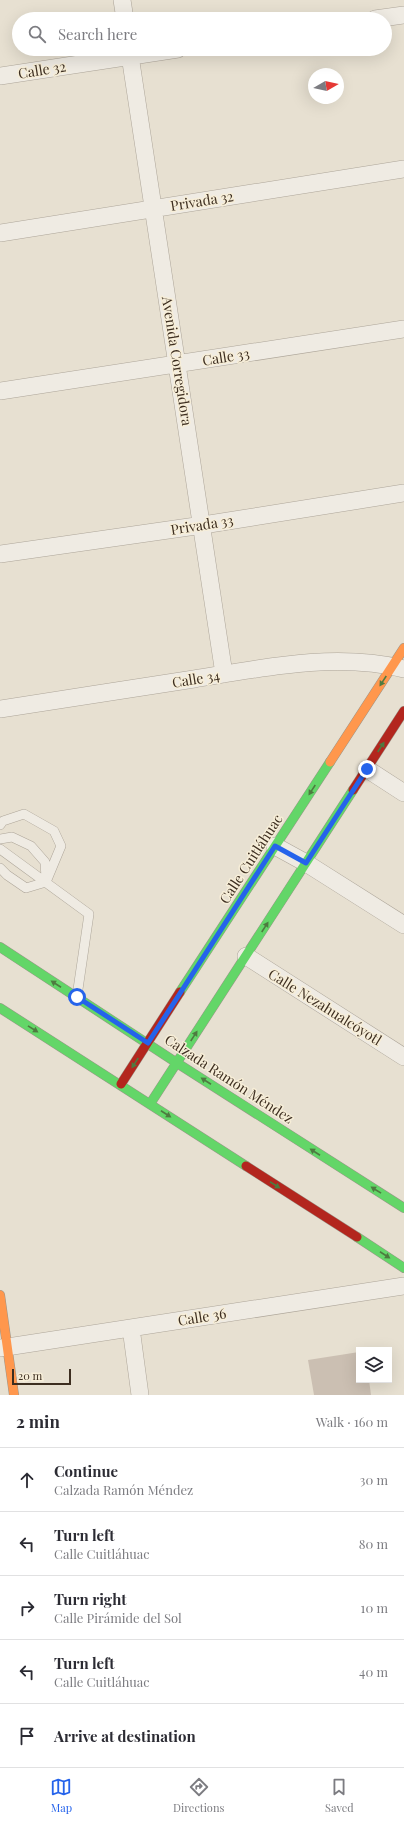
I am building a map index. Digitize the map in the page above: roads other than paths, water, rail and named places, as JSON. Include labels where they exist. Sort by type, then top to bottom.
[{"type":"main road","name":"Calle Cuitláhuac","points":[[121,1084],[275,846],[398,667],[404,648]]},
{"type":"main road","points":[[150,1104],[404,711]]},
{"type":"main road","name":"Calzada Ramón Méndez","points":[[0,947],[177,1063],[404,1208]]},
{"type":"main road","points":[[0,1008],[121,1084],[404,1268]]},
{"type":"main road","points":[[0,1295],[4,1347],[14,1395]]},
{"type":"street","points":[[122,0],[124,12]]},
{"type":"street","points":[[392,17],[404,15]]},
{"type":"street","name":"Calle 32","points":[[0,76],[113,56]]},
{"type":"street","name":"Avenida Corregidora","points":[[130,56],[203,525],[224,674]]},
{"type":"street","name":"Privada 32","points":[[0,233],[404,169]]},
{"type":"street","name":"Calle 33","points":[[0,391],[404,329]]},
{"type":"street","name":"Privada 33","points":[[0,554],[203,525],[404,493]]},
{"type":"street","name":"Calle 34","points":[[0,710],[224,674],[319,662],[360,661],[398,667]]},
{"type":"street","points":[[367,769],[404,793]]},
{"type":"street","points":[[275,846],[306,863],[404,925]]},
{"type":"street","name":"Calle Nezahualcóyotl","points":[[246,956],[404,1057]]},
{"type":"street","name":"Calle 36","points":[[4,1347],[404,1286]]},
{"type":"street","points":[[131,1328],[140,1395]]},
{"type":"lane","points":[[0,825],[3,821],[24,814],[54,831],[61,846],[46,882]]},
{"type":"lane","points":[[0,839],[12,837],[31,846],[45,862],[46,882]]},
{"type":"lane","points":[[0,849],[89,914],[77,997]]},
{"type":"lane","points":[[0,868],[7,875],[26,888],[46,882]]}]
